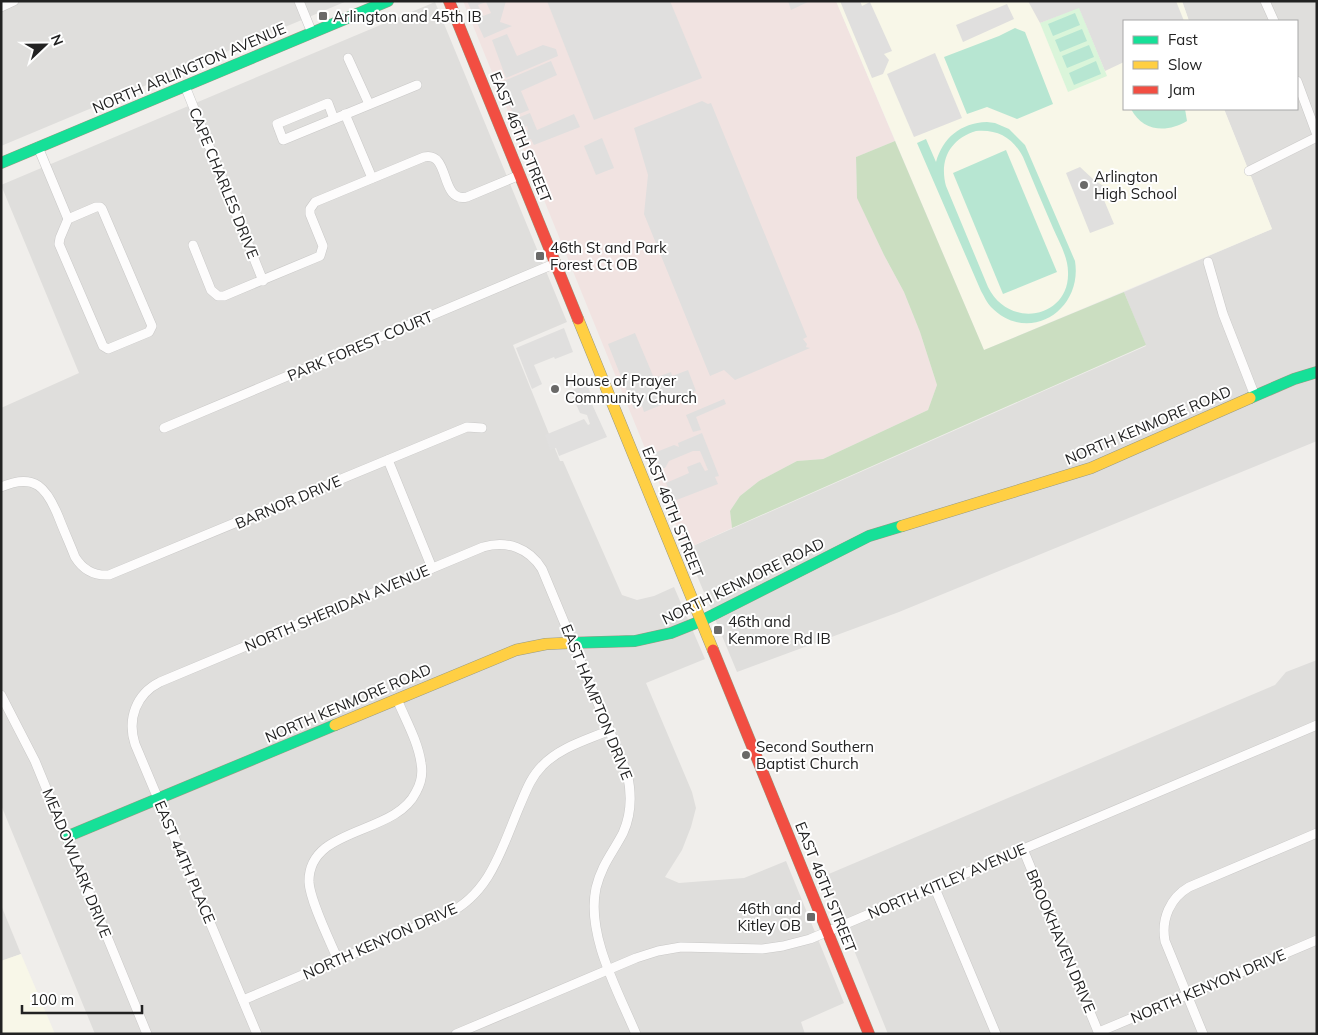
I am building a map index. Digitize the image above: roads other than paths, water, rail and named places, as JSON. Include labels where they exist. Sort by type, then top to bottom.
[{"type":"main road","name":"NORTH ARLINGTON AVENUE","points":[[1,163],[388,1]]},
{"type":"main road","name":"EAST 46TH STREET","points":[[449,1],[869,1034]]},
{"type":"main road","name":"NORTH KENMORE ROAD","points":[[66,837],[516,650],[542,644],[624,642],[650,639],[671,633],[701,621],[870,536],[1092,468],[1294,379],[1317,372]]},
{"type":"street","points":[[1,6],[14,1]]},
{"type":"street","points":[[299,1],[312,33]]},
{"type":"street","points":[[1265,1],[1274,20]]},
{"type":"street","points":[[348,58],[369,104]]},
{"type":"street","points":[[334,119],[328,103],[277,124],[283,140],[334,119],[417,84]]},
{"type":"street","points":[[1249,171],[1317,136],[1298,84]]},
{"type":"street","name":"CAPE CHARLES DRIVE","points":[[185,86],[264,280]]},
{"type":"street","points":[[345,114],[372,178]]},
{"type":"street","points":[[38,147],[68,219],[60,238],[60,244],[103,346],[108,349],[149,332],[152,326],[100,207],[68,219]]},
{"type":"street","points":[[193,244],[212,290],[218,296],[227,296],[320,256],[323,246],[310,214],[310,208],[314,204],[372,178],[424,157],[432,156],[439,162],[452,192],[457,197],[464,198],[520,175]]},
{"type":"street","points":[[1208,262],[1222,314],[1255,396]]},
{"type":"street","name":"PARK FOREST COURT","points":[[164,428],[556,263]]},
{"type":"street","name":"BARNOR DRIVE","points":[[1,486],[21,481],[35,484],[43,489],[51,499],[75,558],[93,574],[102,576],[114,574],[467,427],[482,428]]},
{"type":"street","points":[[388,460],[432,568]]},
{"type":"street","name":"NORTH SHERIDAN AVENUE","points":[[148,690],[169,678],[483,547],[496,544],[513,546],[529,554]]},
{"type":"street","name":"EAST HAMPTON DRIVE","points":[[529,554],[542,569],[628,773],[631,799],[629,814],[623,832],[604,864],[596,892],[595,925],[601,950],[636,1034]]},
{"type":"street","name":"EAST 44TH PLACE","points":[[148,690],[136,705],[133,716],[132,730],[135,744],[257,1034]]},
{"type":"street","name":"MEADOWLARK DRIVE","points":[[1,695],[35,761],[147,1034]]},
{"type":"street","points":[[338,960],[311,895],[310,872],[318,855],[329,845],[393,816],[405,808],[415,796],[420,782],[422,763],[397,699]]},
{"type":"street","name":"NORTH KITLEY AVENUE","points":[[456,1034],[650,953],[696,946],[765,948],[783,946],[828,932],[1317,726]]},
{"type":"street","name":"NORTH KENYON DRIVE","points":[[243,1000],[447,914],[466,903],[478,892],[489,877],[528,786],[541,767],[562,751],[610,730]]},
{"type":"street","points":[[1204,1034],[1165,941],[1164,926],[1168,912],[1178,896],[1189,887],[1317,833]]},
{"type":"street","name":"BROOKHAVEN DRIVE","points":[[1023,849],[1099,1033]]},
{"type":"street","points":[[934,886],[996,1034]]},
{"type":"street","name":"NORTH KENYON DRIVE","points":[[1099,1033],[1317,940]]},
{"type":"place","name":"Arlington and 45th IB","points":[[323,16]]},
{"type":"place","name":"Arlington High School","points":[[1084,185]]},
{"type":"place","name":"46th St and Park Forest Ct OB","points":[[540,256]]},
{"type":"place","name":"House of Prayer Community Church","points":[[555,389]]},
{"type":"place","name":"46th and Kenmore Rd IB","points":[[718,630]]},
{"type":"place","name":"Second Southern Baptist Church","points":[[746,755]]},
{"type":"place","name":"46th and Kitley OB","points":[[811,917]]}]
